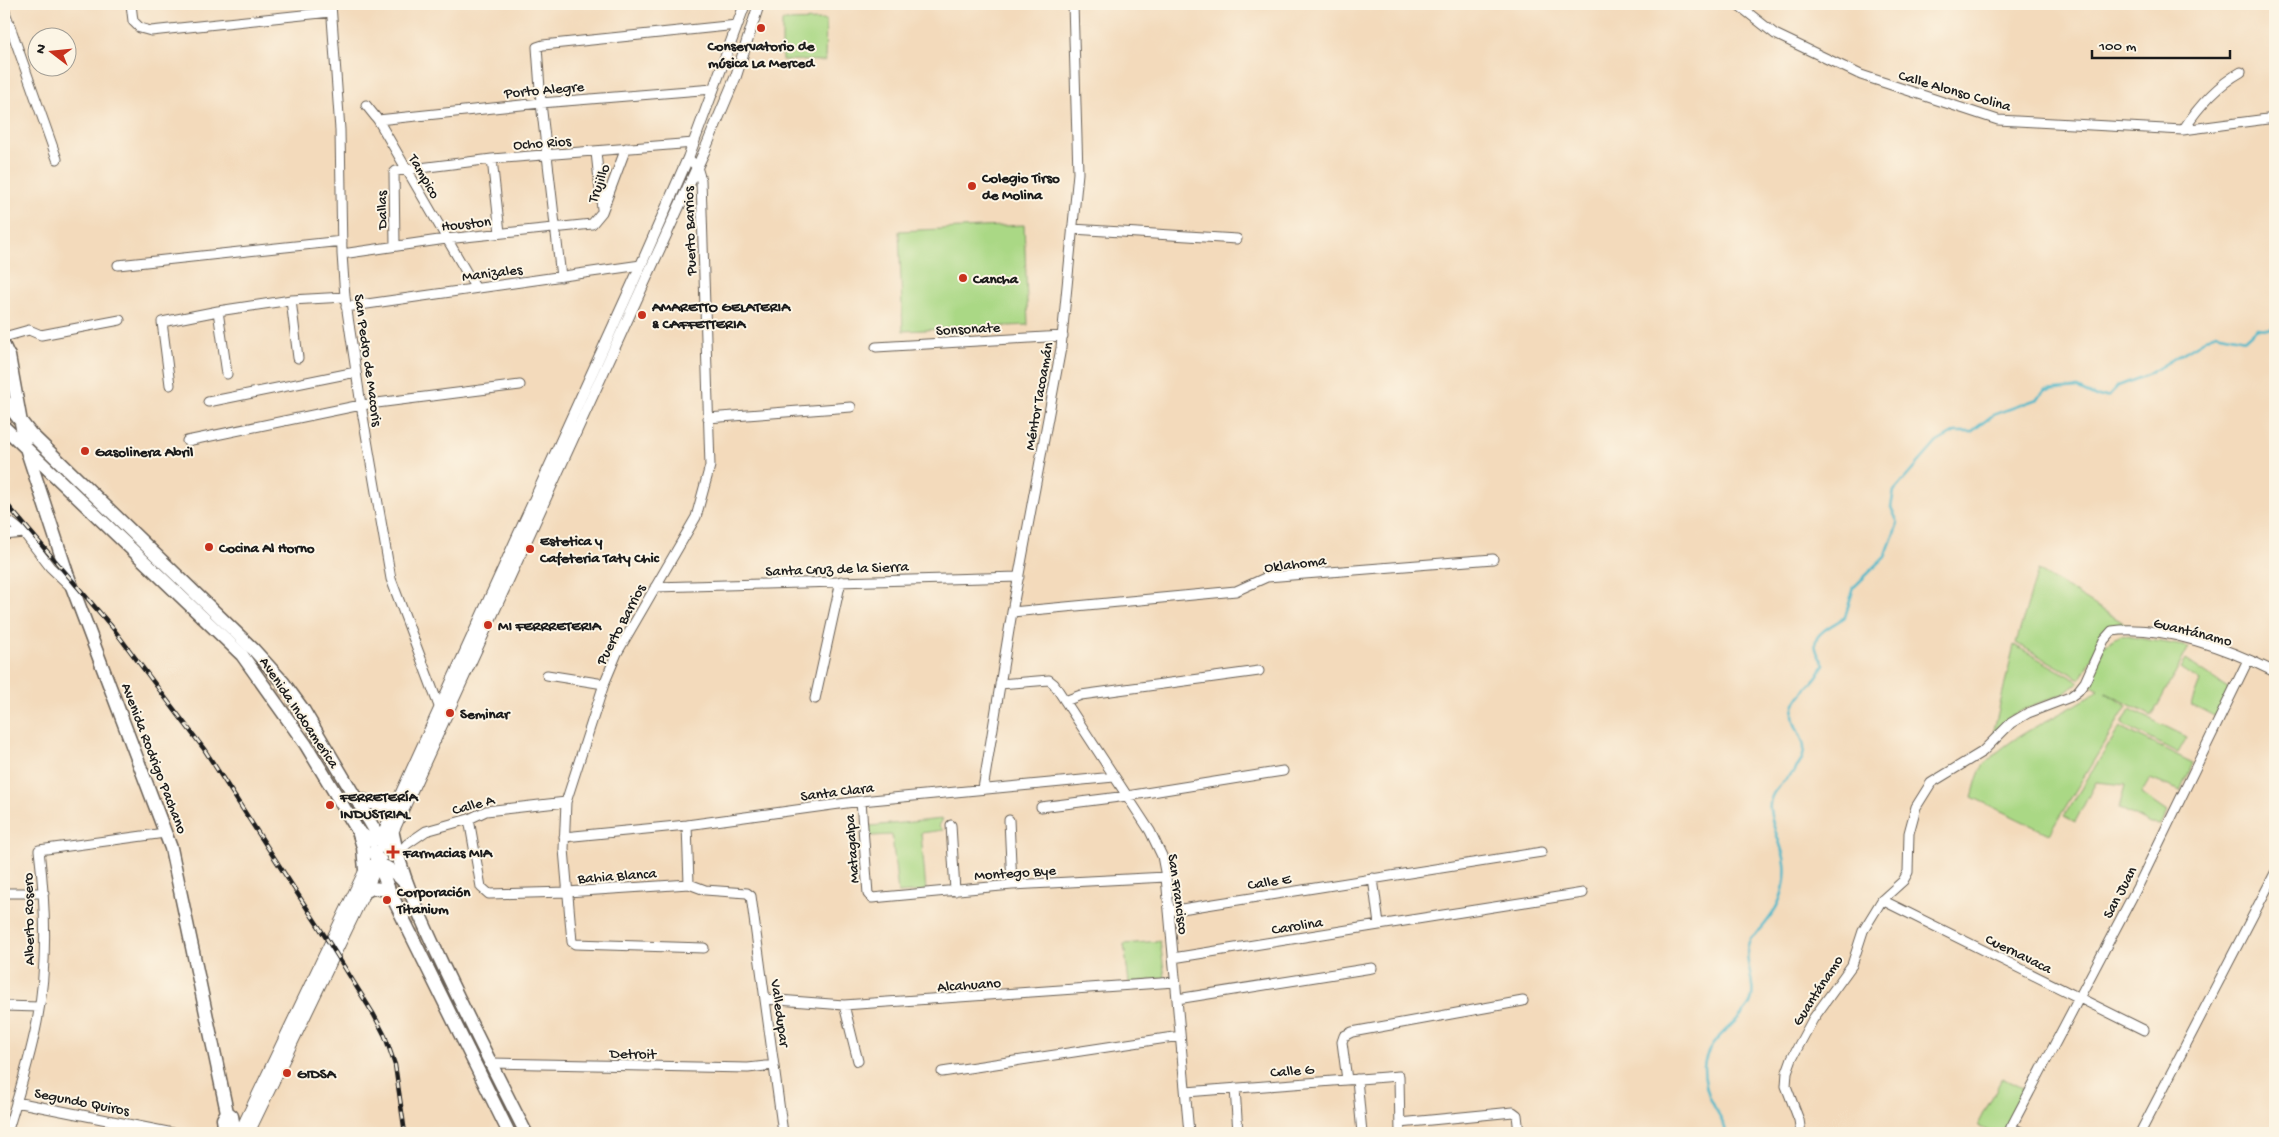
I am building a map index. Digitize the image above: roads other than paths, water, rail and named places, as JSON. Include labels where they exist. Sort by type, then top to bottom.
[{"type":"main road","name":"Avenida Rodrigo Pachano","points":[[5,356],[27,448],[38,466],[72,588],[171,848],[227,1112],[232,1116],[237,1133]]},
{"type":"main road","name":"Avenida Indoamerica","points":[[4,400],[30,433],[254,650],[283,682],[304,711],[357,798],[384,849]]},
{"type":"main road","points":[[4,427],[27,448]]},
{"type":"main road","name":"Avenida Indoamerica","points":[[38,466],[242,655],[306,745],[358,832],[363,847],[365,870]]},
{"type":"main road","points":[[357,798],[371,804],[383,806],[399,800]]},
{"type":"main road","points":[[358,832],[384,849],[409,888],[465,1013],[526,1133]]},
{"type":"main road","points":[[384,849],[393,834]]},
{"type":"main road","points":[[393,834],[384,849],[379,864],[389,890],[509,1133]]},
{"type":"main road","points":[[365,870],[370,865],[379,864],[396,873],[409,888]]},
{"type":"main road","points":[[363,893],[372,888],[389,890]]},
{"type":"main road","name":"Avenida Rodrigo Pachano","points":[[225,1133],[223,1119],[227,1112]]},
{"type":"street","points":[[131,4],[133,22],[140,28],[151,31],[331,8]]},
{"type":"street","points":[[237,1133],[365,870],[384,849],[399,800],[688,158],[745,4]]},
{"type":"street","points":[[393,834],[697,167],[730,90],[759,4]]},
{"type":"street","name":"Méntor Tacoamán","points":[[982,789],[1062,336],[1078,173],[1073,4]]},
{"type":"street","name":"Calle Alonso Colina","points":[[1737,4],[1775,34],[1861,75],[1998,120],[2184,130],[2275,118]]},
{"type":"street","name":"San Pedro de Macoris","points":[[331,8],[340,130],[342,254],[346,302],[361,405],[392,579],[440,709]]},
{"type":"street","points":[[4,9],[57,159]]},
{"type":"street","points":[[561,277],[536,53],[538,47],[737,26]]},
{"type":"street","points":[[2184,130],[2193,115],[2223,82],[2241,72]]},
{"type":"street","name":"Porto Alegre","points":[[378,120],[541,103],[714,89]]},
{"type":"street","name":"Tampico","points":[[366,105],[378,120],[475,287]]},
{"type":"street","name":"Ocho Rios","points":[[394,172],[492,159],[694,143]]},
{"type":"street","name":"Trujillo","points":[[592,224],[602,212],[626,148]]},
{"type":"street","points":[[596,152],[602,212]]},
{"type":"street","points":[[688,158],[697,167]]},
{"type":"street","points":[[492,159],[500,233]]},
{"type":"street","name":"Puerto Barrios","points":[[697,167],[701,180],[710,466],[699,510],[617,653],[604,684],[566,802],[564,837],[572,942],[575,944],[704,948]]},
{"type":"street","name":"Dallas","points":[[394,172],[395,246]]},
{"type":"street","name":"Houston","points":[[342,254],[446,239],[592,224]]},
{"type":"street","points":[[1072,228],[1237,240]]},
{"type":"street","points":[[118,265],[342,241]]},
{"type":"street","name":"Manizales","points":[[170,385],[162,322],[291,300],[346,302],[641,266]]},
{"type":"street","points":[[291,300],[298,358]]},
{"type":"street","points":[[218,311],[227,374]]},
{"type":"street","points":[[4,336],[29,330],[41,334],[120,320]]},
{"type":"street","name":"Sonsonate","points":[[876,348],[1062,336]]},
{"type":"street","points":[[208,402],[356,372]]},
{"type":"street","points":[[187,441],[361,405],[520,385]]},
{"type":"street","points":[[708,418],[851,407]]},
{"type":"street","points":[[4,522],[10,522],[24,533],[50,567],[72,588]]},
{"type":"street","points":[[4,534],[24,533]]},
{"type":"street","name":"Oklahoma","points":[[1012,612],[1236,591],[1267,578],[1494,559]]},
{"type":"street","name":"Santa Cruz de la Sierra","points":[[655,587],[1019,577]]},
{"type":"street","points":[[815,699],[841,581]]},
{"type":"street","name":"Guantánamo","points":[[1801,1133],[1800,1120],[1786,1086],[1787,1072],[1792,1058],[1813,1019],[1852,965],[1863,931],[1882,900],[1903,881],[1908,872],[1909,833],[1916,807],[1931,783],[1982,752],[2011,723],[2028,713],[2070,697],[2078,691],[2085,682],[2108,634],[2120,630],[2160,633],[2212,646],[2275,672]]},
{"type":"street","name":"San Juan","points":[[2009,1130],[2139,884],[2248,660]]},
{"type":"street","points":[[1065,701],[1081,696],[1259,671]]},
{"type":"street","points":[[547,675],[604,684]]},
{"type":"street","name":"San Francisco","points":[[1000,684],[1049,680],[1065,701],[1127,796],[1162,856],[1166,876],[1189,1133]]},
{"type":"street","points":[[1041,807],[1127,796],[1283,771]]},
{"type":"street","name":"Santa Clara","points":[[564,837],[686,825],[861,801],[1114,776]]},
{"type":"street","name":"Matagalpa","points":[[861,801],[868,894]]},
{"type":"street","name":"Calle A","points":[[384,849],[407,844],[426,832],[469,819],[486,811],[566,802]]},
{"type":"street","name":"Bahia Blanca","points":[[469,819],[484,891],[489,894],[568,892],[689,884],[705,890],[747,893],[751,896]]},
{"type":"street","points":[[1009,820],[1012,885]]},
{"type":"street","points":[[686,825],[689,884]]},
{"type":"street","points":[[950,825],[955,891]]},
{"type":"street","name":"Alberto Rosero","points":[[7,1133],[37,1021],[45,954],[44,893],[39,850],[165,833]]},
{"type":"street","name":"Calle E","points":[[1169,911],[1542,852]]},
{"type":"street","points":[[249,1133],[363,893],[379,864]]},
{"type":"street","points":[[2140,1133],[2275,873]]},
{"type":"street","name":"Montego Bye","points":[[868,894],[872,898],[1012,885],[1166,876]]},
{"type":"street","points":[[1373,878],[1379,925]]},
{"type":"street","points":[[4,893],[44,893]]},
{"type":"street","name":"Carolina","points":[[1173,958],[1583,893]]},
{"type":"street","name":"Valledupar","points":[[751,896],[782,1133]]},
{"type":"street","name":"Cuernavaca","points":[[1882,900],[2144,1030]]},
{"type":"street","points":[[1177,999],[1372,968]]},
{"type":"street","name":"Alcahuano","points":[[765,999],[844,1005],[1175,982]]},
{"type":"street","points":[[1347,1080],[1342,1042],[1344,1036],[1352,1032],[1523,1001]]},
{"type":"street","points":[[844,1005],[858,1061]]},
{"type":"street","points":[[4,1006],[39,1007]]},
{"type":"street","points":[[942,1072],[1180,1036]]},
{"type":"street","name":"Detroit","points":[[491,1063],[748,1068],[774,1065]]},
{"type":"street","name":"Calle G","points":[[1186,1092],[1399,1076],[1400,1123]]},
{"type":"street","points":[[1357,1079],[1362,1133]]},
{"type":"street","points":[[1235,1088],[1238,1133]]},
{"type":"street","name":"Segundo Quiros","points":[[16,1102],[173,1133]]},
{"type":"street","points":[[1400,1133],[1400,1123],[1513,1112],[1517,1115],[1519,1133]]},
{"type":"street","points":[[2009,1130],[2023,1133]]},
{"type":"waterway","points":[[1726,1133],[1723,1122],[1708,1092],[1704,1067],[1706,1057],[1715,1041],[1748,1007],[1752,991],[1747,956],[1748,948],[1751,939],[1774,911],[1783,890],[1785,878],[1784,857],[1772,821],[1770,802],[1776,789],[1797,767],[1804,754],[1803,742],[1794,721],[1794,708],[1798,698],[1817,677],[1824,664],[1815,647],[1819,635],[1845,617],[1854,587],[1885,557],[1898,523],[1891,507],[1894,491],[1937,442],[1955,432],[1971,432],[1993,415],[2037,399],[2045,391],[2077,388],[2096,397],[2109,396],[2118,386],[2147,375],[2216,333],[2245,339],[2257,328],[2268,329],[2275,325]]},
{"type":"tunnel","points":[[4,412],[24,431]]},
{"type":"tunnel","points":[[19,433],[75,487]]},
{"type":"tunnel","points":[[256,658],[347,798],[374,844]]},
{"type":"tunnel","points":[[385,864],[457,1012],[465,1013]]},
{"type":"railway","points":[[4,501],[112,627],[204,749],[330,944],[385,1036],[395,1065],[405,1133]]},
{"type":"place","name":"Conservatorio de música La Merced","points":[[761,28]]},
{"type":"place","name":"Colegio Tirso de Molina","points":[[972,186]]},
{"type":"place","name":"Cancha","points":[[963,278]]},
{"type":"place","name":"AMARETTO GELATERIA & CAFFETTERIA","points":[[642,315]]},
{"type":"place","name":"Gasolinera Abril","points":[[85,451]]},
{"type":"place","name":"Cocina Al Horno","points":[[209,547]]},
{"type":"place","name":"Estetica y Cafeteria Taty Chic","points":[[530,549]]},
{"type":"place","name":"MI FERRRETERIA","points":[[488,625]]},
{"type":"place","name":"Seminar","points":[[450,713]]},
{"type":"place","name":"FERRETERÍA INDUSTRIAL","points":[[330,805]]},
{"type":"place","name":"Farmacias MIA","points":[[393,852]]},
{"type":"place","name":"Corporación Titanium","points":[[387,900]]},
{"type":"place","name":"GIDSA","points":[[287,1073]]}]
